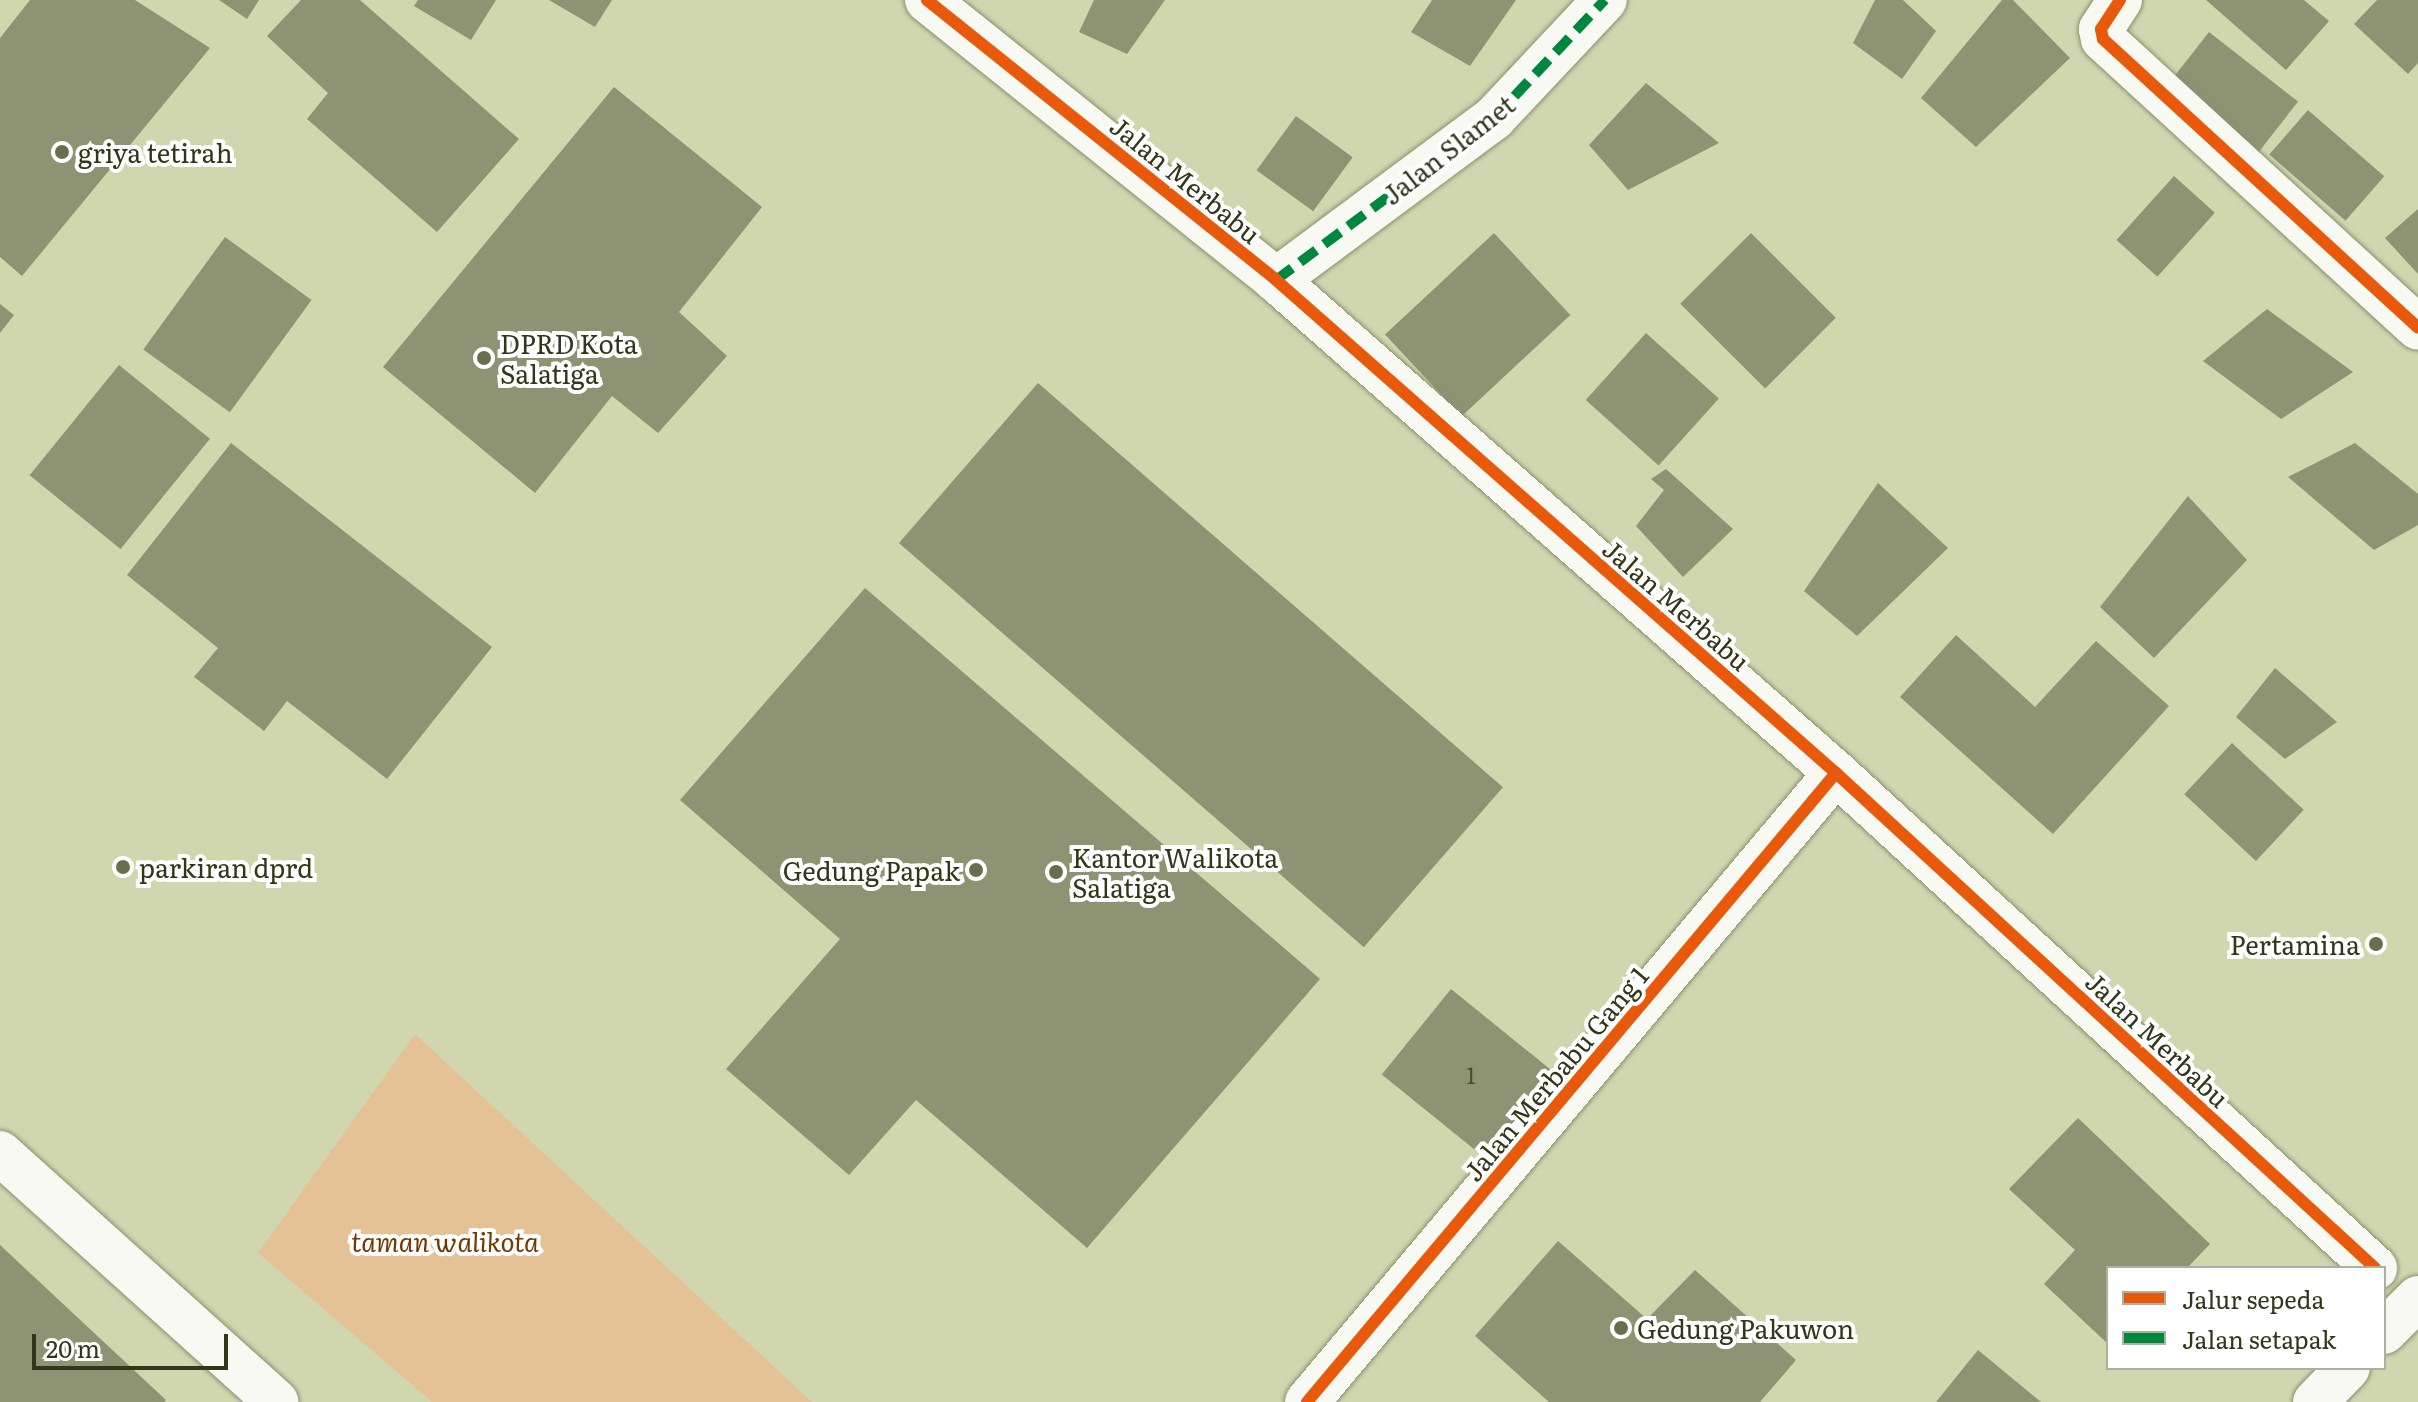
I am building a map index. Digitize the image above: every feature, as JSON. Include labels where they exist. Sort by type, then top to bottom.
[{"type":"street","name":"Jalan Merbabu","points":[[927,0],[1276,280],[1836,773],[2373,1266]]},
{"type":"street","name":"Jalan Slamet","points":[[1276,280],[1494,118],[1605,0]]},
{"type":"street","points":[[2120,0],[2101,29],[2103,39],[2418,328]]},
{"type":"street","name":"Jalan Merbabu Gang 1","points":[[1307,1402],[1836,773]]},
{"type":"street","points":[[0,1153],[277,1402]]},
{"type":"street","points":[[2315,1402],[2346,1370]]},
{"type":"green space","name":"taman walikota","points":[[415,1034],[812,1402],[432,1402],[258,1253]]},
{"type":"building","name":"griya tetirah","points":[[30,0],[135,0],[210,48],[22,276],[0,257],[0,38]]},
{"type":"building","points":[[219,0],[259,0],[247,19]]},
{"type":"building","points":[[301,0],[360,0],[519,139],[437,232],[307,119],[328,93],[267,36]]},
{"type":"building","points":[[418,0],[496,0],[471,40],[414,6]]},
{"type":"building","points":[[549,0],[612,0],[595,27]]},
{"type":"building","points":[[1094,0],[1165,0],[1127,54],[1079,32]]},
{"type":"building","points":[[1432,0],[1516,0],[1470,66],[1411,32]]},
{"type":"building","points":[[1875,0],[1903,0],[1936,31],[1902,79],[1853,43]]},
{"type":"building","points":[[2002,0],[2013,0],[2070,58],[1976,147],[1921,98]]},
{"type":"building","points":[[2206,0],[2304,0],[2329,21],[2286,70]]},
{"type":"building","points":[[2377,0],[2418,0],[2418,63],[2408,74],[2354,24]]},
{"type":"building","points":[[2209,32],[2298,102],[2256,156],[2167,86]]},
{"type":"building","points":[[1646,83],[1719,143],[1628,190],[1589,145]]},
{"type":"building","points":[[614,87],[762,207],[679,312],[727,356],[658,433],[612,396],[535,493],[383,367]]},
{"type":"building","points":[[2308,110],[2384,176],[2346,221],[2269,155]]},
{"type":"building","points":[[1296,116],[1353,157],[1313,211],[1257,170]]},
{"type":"building","points":[[2174,176],[2215,213],[2157,277],[2116,240]]},
{"type":"building","points":[[2418,209],[2418,274],[2385,238]]},
{"type":"building","points":[[1494,233],[1570,315],[1461,417],[1385,335]]},
{"type":"building","points":[[1751,233],[1836,318],[1765,389],[1680,304]]},
{"type":"building","points":[[225,237],[312,300],[230,412],[143,349]]},
{"type":"building","points":[[0,304],[14,315],[0,333]]},
{"type":"building","points":[[2267,309],[2353,372],[2281,419],[2203,361]]},
{"type":"building","points":[[1646,333],[1719,399],[1659,465],[1586,400]]},
{"type":"building","points":[[119,365],[210,439],[121,549],[30,475]]},
{"type":"building","points":[[1038,383],[1503,787],[1364,947],[899,543]]},
{"type":"building","points":[[231,443],[492,647],[387,779],[287,701],[264,731],[194,677],[218,648],[127,575]]},
{"type":"building","points":[[2355,443],[2418,494],[2418,525],[2374,550],[2288,477]]},
{"type":"building","points":[[1666,469],[1733,529],[1683,577],[1636,526],[1664,490],[1651,479]]},
{"type":"building","points":[[1878,483],[1948,548],[1857,636],[1804,591]]},
{"type":"building","points":[[2188,496],[2247,560],[2154,658],[2100,607]]},
{"type":"building","name":"Gedung Papak","points":[[865,588],[1320,979],[1087,1248],[916,1100],[849,1175],[726,1069],[840,939],[680,800]]},
{"type":"building","points":[[1956,635],[2035,707],[2096,641],[2169,706],[2053,834],[1900,697]]},
{"type":"building","points":[[2275,668],[2337,722],[2285,759],[2236,717]]},
{"type":"building","points":[[2232,743],[2304,810],[2256,861],[2184,794]]},
{"type":"building","points":[[1451,989],[1555,1073],[1486,1159],[1382,1074]]},
{"type":"building","points":[[2078,1118],[2210,1244],[2189,1266],[2106,1266],[2106,1342],[2044,1284],[2075,1250],[2009,1189]]},
{"type":"building","name":"Gedung Pakuwon","points":[[1558,1241],[1647,1319],[1695,1270],[1796,1360],[1760,1402],[1549,1402],[1475,1336]]},
{"type":"building","points":[[0,1245],[166,1400],[0,1402]]},
{"type":"building","points":[[1978,1350],[2041,1402],[1936,1402]]},
{"type":"marked path","points":[[1276,280],[1494,118],[1605,0]]},
{"type":"cycle path","points":[[927,0],[1276,280],[1836,773],[2373,1266]]},
{"type":"cycle path","points":[[2120,0],[2101,29],[2103,39],[2418,328]]},
{"type":"cycle path","points":[[1307,1402],[1836,773]]},
{"type":"place","name":"griya tetirah","points":[[62,152]]},
{"type":"place","name":"DPRD Kota Salatiga","points":[[484,358]]},
{"type":"place","name":"parkiran dprd","points":[[123,867]]},
{"type":"place","name":"Gedung Papak","points":[[976,870]]},
{"type":"place","name":"Kantor Walikota Salatiga","points":[[1056,872]]},
{"type":"place","name":"Pertamina","points":[[2376,944]]},
{"type":"place","name":"Gedung Pakuwon","points":[[1621,1328]]}]
